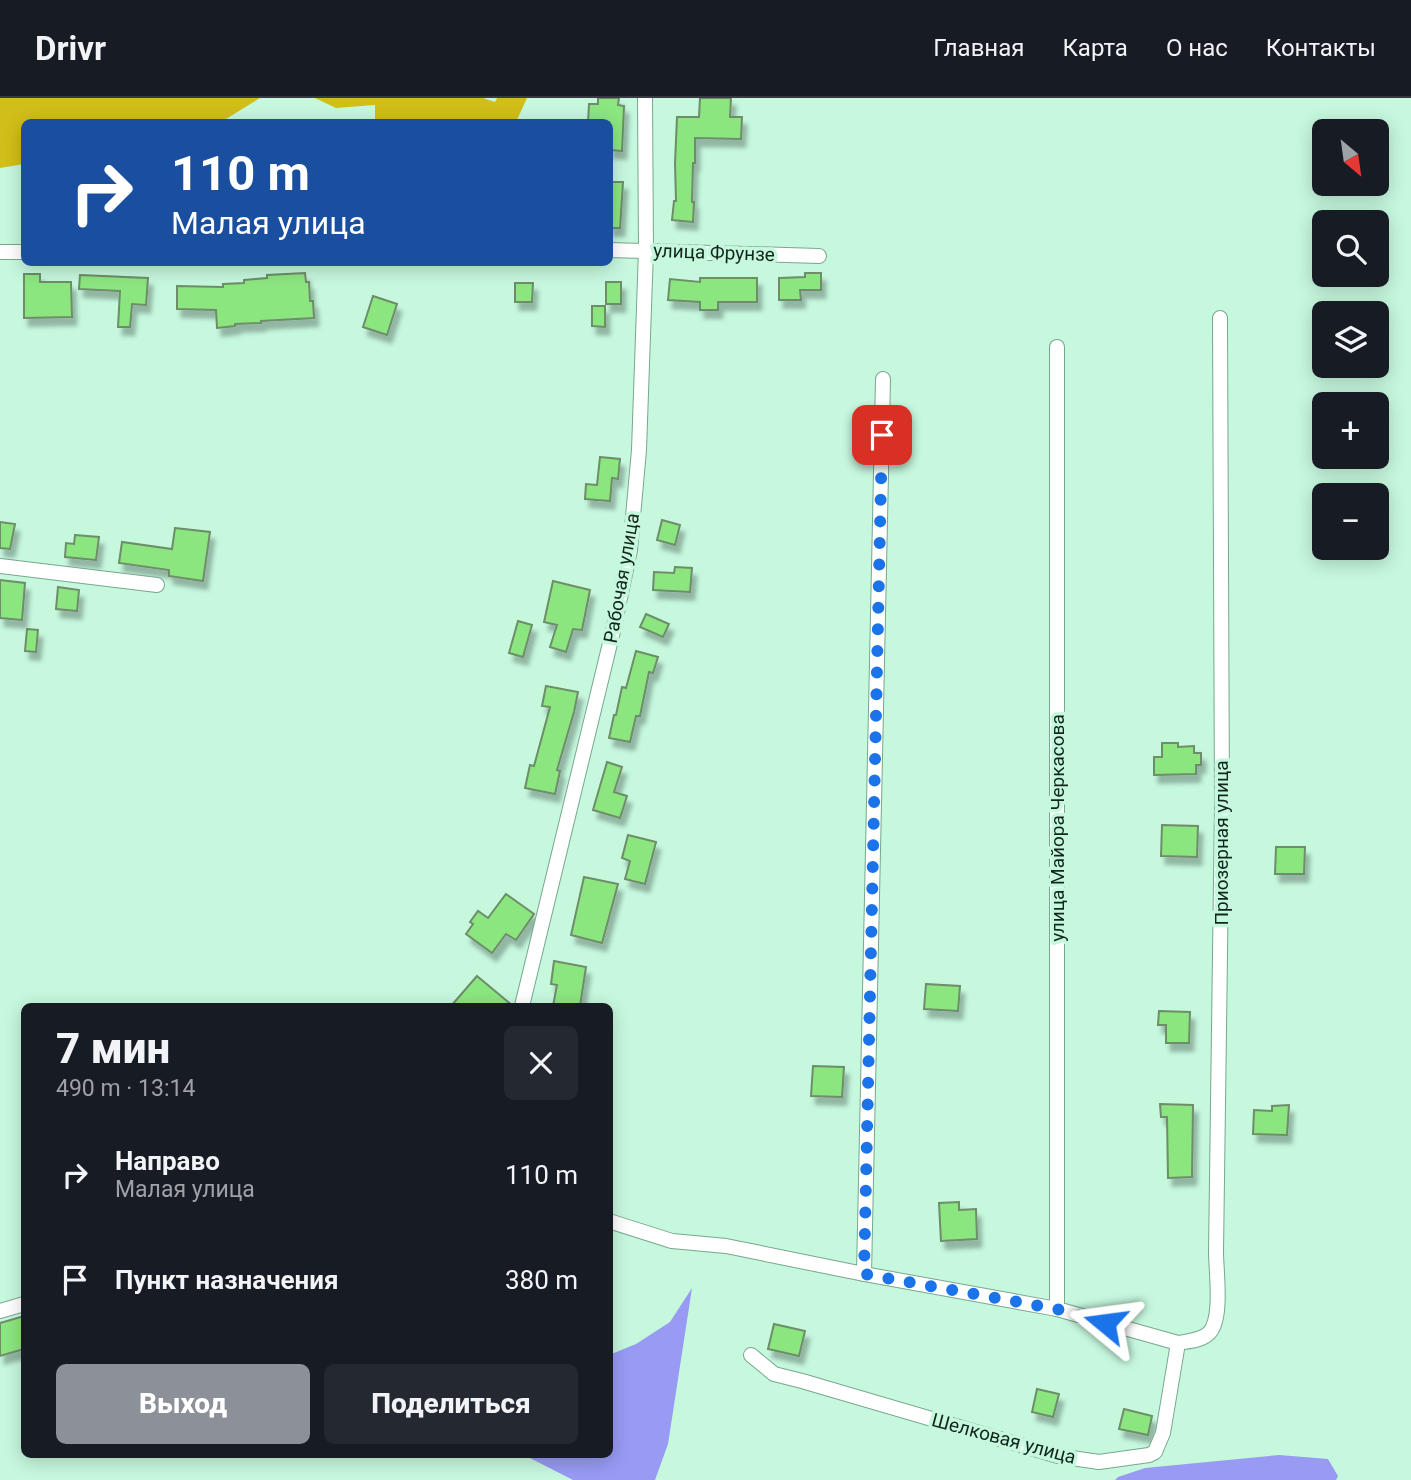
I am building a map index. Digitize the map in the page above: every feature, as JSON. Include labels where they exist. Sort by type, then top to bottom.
[{"type":"street","name":"Рабочая улица","points":[[523,1003],[610,644],[630,550],[639,450],[646,250],[645,98]]},
{"type":"street","name":"улица Фрунзе","points":[[613,250],[819,256]]},
{"type":"street","points":[[0,252],[21,252]]},
{"type":"street","name":"Приозерная улица","points":[[1178,1343],[1201,1339],[1211,1332],[1217,1318],[1222,806],[1220,318]]},
{"type":"street","name":"улица Майора Черкасова","points":[[1057,1309],[1058,347]]},
{"type":"street","points":[[864,1274],[883,379]]},
{"type":"street","points":[[0,566],[157,585]]},
{"type":"street","points":[[613,1223],[672,1241],[726,1246],[1057,1309],[1178,1343]]},
{"type":"street","points":[[0,1311],[21,1305]]},
{"type":"street","name":"Шелковая улица","points":[[751,1355],[774,1374],[1058,1456],[1099,1462],[1155,1452],[1163,1433],[1178,1343]]},
{"type":"shaded area","points":[[0,98],[260,98],[226,119],[21,119],[21,164],[0,168]]},
{"type":"shaded area","points":[[315,98],[483,98],[495,102],[497,98],[527,98],[517,119],[375,119],[375,105],[336,108]]},
{"type":"water","points":[[692,1288],[668,1444],[655,1480],[573,1480],[530,1458],[613,1458],[613,1353],[636,1344],[670,1322]]},
{"type":"water","points":[[1279,1455],[1328,1459],[1338,1476],[1336,1480],[1115,1480],[1145,1468]]},
{"type":"building","points":[[598,98],[619,98],[618,105],[624,106],[622,151],[613,150],[613,119],[588,119],[589,104],[598,104]]},
{"type":"building","points":[[700,98],[731,98],[730,117],[742,117],[741,139],[695,138],[693,222],[672,220],[676,201],[677,117],[699,117]]},
{"type":"building","points":[[613,182],[623,182],[620,228],[613,228]]},
{"type":"building","points":[[305,273],[306,282],[309,282],[310,301],[313,301],[314,318],[261,321],[217,328],[216,310],[177,309],[177,286],[223,287],[223,284],[267,278],[267,275]]},
{"type":"building","points":[[805,273],[821,273],[821,290],[800,290],[801,300],[779,300],[779,278],[805,277]]},
{"type":"building","points":[[24,274],[40,274],[40,282],[71,282],[72,317],[24,318]]},
{"type":"building","points":[[80,275],[148,278],[146,305],[132,304],[130,327],[118,327],[120,291],[79,289]]},
{"type":"building","points":[[700,278],[757,278],[757,302],[718,302],[718,310],[700,310],[700,302],[668,300],[670,279],[700,282]]},
{"type":"building","points":[[606,282],[621,282],[621,304],[606,304]]},
{"type":"building","points":[[515,283],[533,283],[532,302],[515,302]]},
{"type":"building","points":[[373,296],[397,304],[387,335],[363,327]]},
{"type":"building","points":[[592,306],[605,306],[605,327],[592,326]]},
{"type":"building","points":[[600,457],[620,459],[618,479],[612,478],[610,501],[585,499],[586,484],[597,485]]},
{"type":"building","points":[[662,520],[680,525],[675,545],[657,540]]},
{"type":"building","points":[[0,522],[15,524],[10,549],[0,548]]},
{"type":"building","points":[[175,528],[210,532],[203,581],[169,576],[169,570],[119,563],[122,542],[172,549]]},
{"type":"building","points":[[75,535],[99,537],[96,560],[65,557],[66,543],[74,544]]},
{"type":"building","points":[[675,567],[692,568],[690,592],[653,590],[654,572],[674,573]]},
{"type":"building","points":[[0,580],[25,583],[22,620],[0,618]]},
{"type":"building","points":[[553,581],[590,590],[582,630],[573,629],[566,652],[550,647],[557,625],[544,622]]},
{"type":"building","points":[[58,587],[79,590],[77,611],[56,609]]},
{"type":"building","points":[[646,614],[669,624],[663,637],[640,627]]},
{"type":"building","points":[[518,621],[532,625],[523,657],[509,653]]},
{"type":"building","points":[[27,629],[38,630],[36,652],[25,651]]},
{"type":"building","points":[[636,651],[658,657],[653,673],[649,672],[640,716],[636,716],[630,742],[609,738],[622,687],[626,688]]},
{"type":"building","points":[[546,686],[578,692],[557,770],[560,771],[555,794],[525,788],[530,765],[534,766],[550,707],[542,706]]},
{"type":"building","points":[[1162,743],[1178,743],[1178,747],[1194,746],[1194,753],[1201,753],[1201,765],[1196,765],[1196,774],[1154,775],[1154,757],[1162,757]]},
{"type":"building","points":[[607,762],[622,767],[614,792],[627,796],[620,818],[593,810]]},
{"type":"building","points":[[1162,825],[1198,826],[1197,857],[1161,856]]},
{"type":"building","points":[[628,835],[656,842],[645,884],[625,879],[630,861],[622,858]]},
{"type":"building","points":[[1276,847],[1305,847],[1304,874],[1275,874]]},
{"type":"building","points":[[584,877],[618,884],[602,943],[571,935]]},
{"type":"building","points":[[506,894],[534,914],[516,940],[506,934],[492,953],[466,934],[478,911],[488,918]]},
{"type":"building","points":[[554,961],[586,967],[580,1003],[554,1003],[557,985],[551,984]]},
{"type":"building","points":[[477,976],[509,1003],[454,1003]]},
{"type":"building","points":[[926,984],[960,986],[958,1011],[924,1009]]},
{"type":"building","points":[[1159,1011],[1190,1012],[1189,1043],[1166,1043],[1166,1025],[1158,1025]]},
{"type":"building","points":[[813,1066],[844,1067],[842,1097],[811,1096]]},
{"type":"building","points":[[1160,1104],[1193,1105],[1192,1177],[1168,1178],[1167,1117],[1161,1117]]},
{"type":"building","points":[[1289,1105],[1287,1135],[1253,1134],[1254,1110],[1272,1111],[1272,1106]]},
{"type":"building","points":[[959,1202],[959,1210],[976,1209],[977,1239],[941,1241],[939,1203]]},
{"type":"building","points":[[21,1317],[21,1350],[0,1356],[0,1323]]},
{"type":"building","points":[[774,1324],[805,1331],[799,1356],[768,1349]]},
{"type":"building","points":[[1037,1389],[1059,1394],[1053,1417],[1032,1412]]},
{"type":"building","points":[[1124,1409],[1152,1416],[1148,1435],[1119,1429]]},
{"type":"route","points":[[882,435],[864,1274],[1057,1309],[1105,1323]]}]
